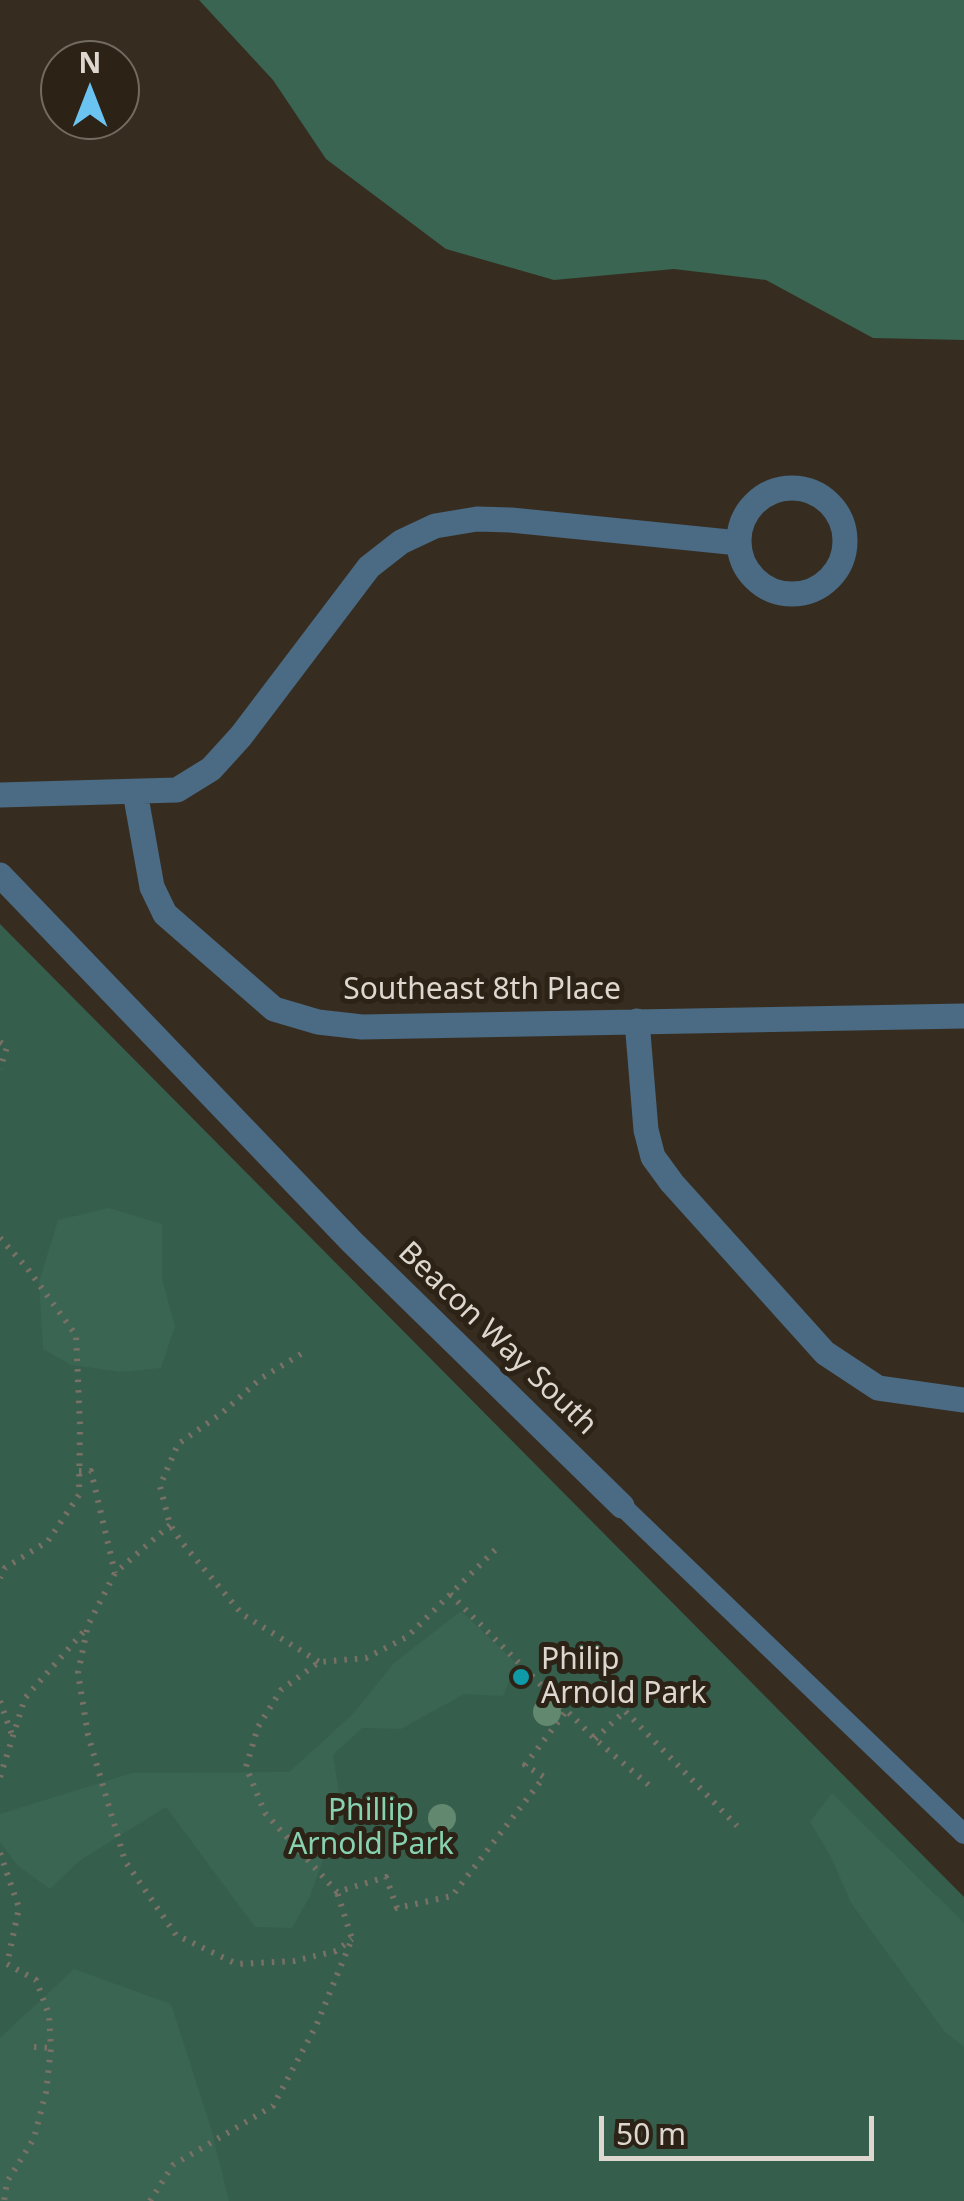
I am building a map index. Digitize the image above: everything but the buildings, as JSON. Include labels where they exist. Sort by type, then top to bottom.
[{"type":"street","points":[[794,488],[812,491],[827,500],[845,530],[846,548],[841,565],[816,589],[781,594],[751,576],[739,543],[741,526],[761,498],[777,490],[794,488]]},
{"type":"street","points":[[0,794],[177,790],[210,769],[241,736],[369,567],[401,542],[435,526],[477,519],[512,520],[739,543]]},
{"type":"street","name":"Southeast 8th Place","points":[[135,792],[152,888],[165,914],[274,1009],[318,1022],[362,1027],[964,1016]]},
{"type":"street","name":"Beacon Way South","points":[[0,875],[352,1242],[622,1506]]},
{"type":"street","points":[[636,1021],[646,1130],[654,1157],[672,1183],[825,1353],[878,1388],[964,1400]]},
{"type":"lane","name":"Beacon Way South","points":[[622,1506],[963,1832]]},
{"type":"path","points":[[0,1042],[8,1047],[0,1068]]},
{"type":"path","points":[[0,1238],[76,1336],[79,1471],[79,1495],[48,1541],[5,1568],[0,1578]]},
{"type":"path","points":[[300,1354],[260,1379],[222,1414],[178,1444],[160,1486],[170,1525],[242,1614],[319,1662]]},
{"type":"path","points":[[79,1471],[91,1471],[115,1573]]},
{"type":"path","points":[[0,1778],[25,1698],[86,1630],[115,1573],[170,1525]]},
{"type":"path","points":[[150,2201],[174,2164],[273,2106],[316,2026],[352,1939],[337,1892],[266,1813],[246,1767],[258,1728],[281,1690],[319,1662],[366,1658],[407,1637],[495,1550]]},
{"type":"path","points":[[450,1594],[595,1739],[650,1787]]},
{"type":"path","points":[[86,1630],[78,1673],[88,1736],[125,1861],[176,1935],[236,1964],[294,1961],[336,1951],[352,1939]]},
{"type":"path","points":[[0,1701],[13,1738]]},
{"type":"path","points":[[337,1892],[386,1877],[397,1908],[452,1896],[544,1777],[525,1765],[567,1710]]},
{"type":"path","points":[[595,1739],[624,1711],[737,1826]]},
{"type":"path","points":[[0,1853],[18,1908],[4,1964],[36,1980],[49,2016],[51,2048],[46,2092],[34,2138],[8,2182],[4,2201]]},
{"type":"path","points":[[34,2047],[51,2048]]},
{"type":"green space","points":[[199,0],[964,0],[964,340],[873,338],[766,280],[674,269],[554,280],[446,249],[326,159],[273,80]]},
{"type":"green space","name":"Phillip Arnold Park","points":[[0,924],[964,1897],[964,2201],[0,2201]]},
{"type":"green space","points":[[109,1208],[162,1224],[162,1279],[175,1326],[161,1368],[121,1372],[71,1365],[43,1349],[39,1282],[58,1220]]},
{"type":"green space","points":[[461,1611],[516,1663],[503,1696],[464,1694],[401,1729],[362,1728],[333,1755],[341,1804],[310,1896],[292,1928],[255,1927],[166,1807],[79,1861],[50,1889],[18,1866],[0,1842],[0,1814],[132,1773],[289,1772],[353,1714],[394,1663]]},
{"type":"green space","points":[[832,1793],[964,1923],[964,2047],[944,2031],[851,1903],[810,1822]]},
{"type":"green space","points":[[74,1969],[171,2004],[211,2128],[229,2201],[0,2201],[0,2038]]},
{"type":"place","name":"Philip Arnold Park","points":[[521,1677]]}]
